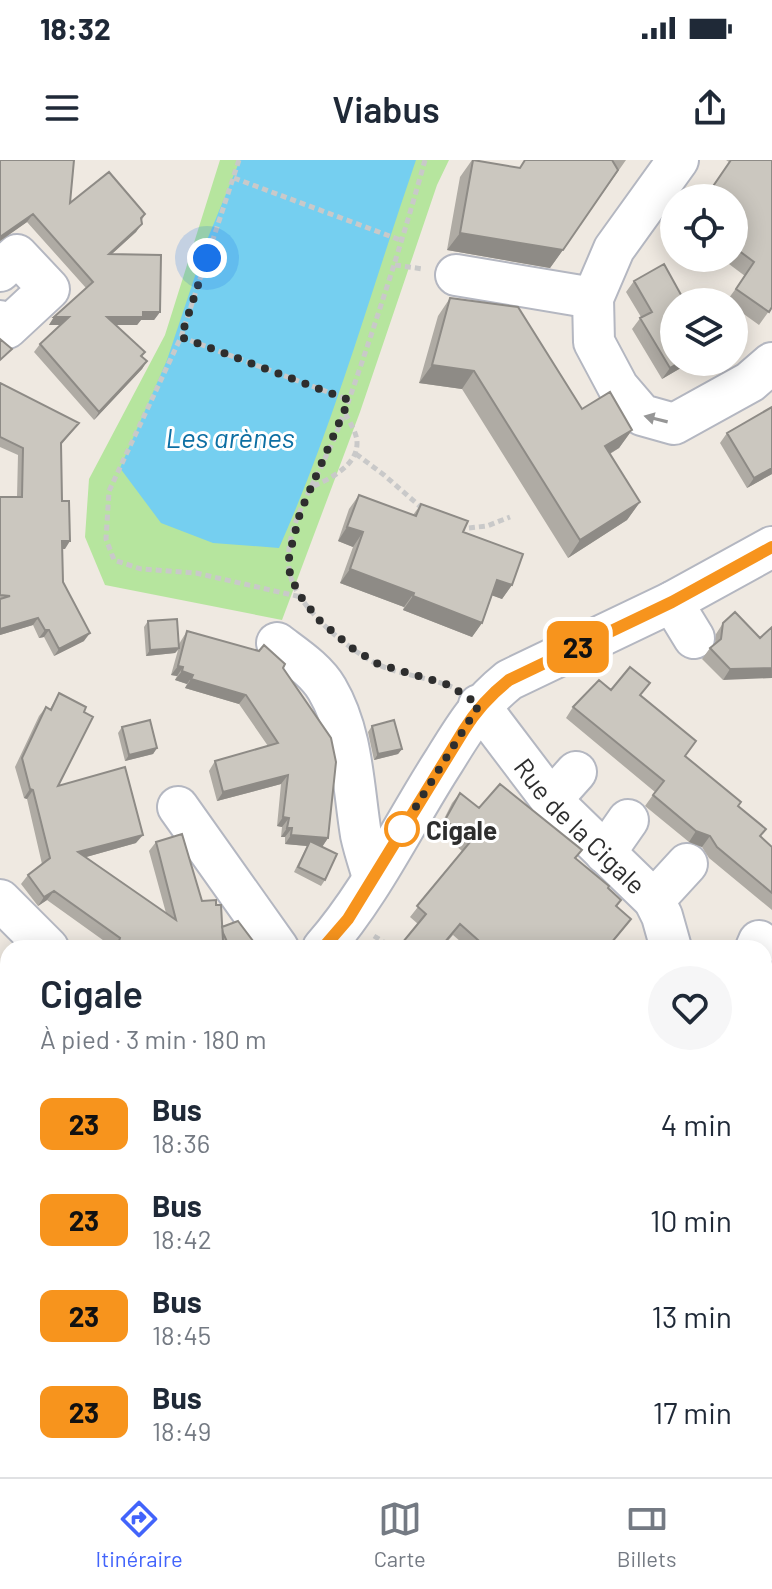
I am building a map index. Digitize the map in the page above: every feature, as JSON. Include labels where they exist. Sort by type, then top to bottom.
[{"type":"street","points":[[678,160],[614,249],[593,298],[594,342],[618,387],[642,415],[674,424],[750,382],[772,363]]},
{"type":"street","points":[[0,271],[17,255],[49,289],[7,328],[0,321]]},
{"type":"street","points":[[456,275],[593,298]]},
{"type":"street","points":[[330,940],[348,919],[479,705],[509,680],[672,602],[772,547]]},
{"type":"street","points":[[672,602],[694,638]]},
{"type":"street","points":[[277,643],[304,663],[326,687],[342,721],[353,769],[362,839],[373,877]]},
{"type":"street","name":"Rue de la Cigale","points":[[479,705],[563,786],[605,853],[654,900],[669,940]]},
{"type":"street","points":[[178,807],[272,940]]},
{"type":"street","points":[[605,853],[628,820]]},
{"type":"street","points":[[654,900],[687,864]]},
{"type":"street","points":[[0,900],[40,940]]},
{"type":"path","points":[[239,160],[181,337],[109,491],[106,539],[114,560],[141,569],[196,573],[301,597]]},
{"type":"path","points":[[425,160],[403,241],[349,400],[300,513],[289,556],[290,576],[319,620],[352,648],[378,664],[449,685],[479,705]]},
{"type":"path","points":[[234,178],[403,241]]},
{"type":"path","points":[[181,337],[349,400]]},
{"type":"path","points":[[312,487],[332,477],[356,454],[358,440],[344,412]]},
{"type":"path","points":[[356,454],[433,519]]},
{"type":"path","points":[[446,524],[460,529],[487,526],[510,517]]},
{"type":"green space","name":"Les arènes","points":[[220,160],[449,160],[437,185],[360,412],[282,620],[105,585],[85,537],[89,479],[165,335]]},
{"type":"water","name":"Les arènes","points":[[240,160],[416,160],[335,404],[279,548],[213,543],[161,523],[120,468],[167,360],[207,240]]},
{"type":"building","points":[[0,160],[74,160],[70,203],[109,172],[145,214],[141,218],[142,224],[109,254],[161,255],[160,312],[143,312],[143,317],[107,317],[145,352],[141,356],[147,361],[99,412],[40,344],[69,317],[54,317],[93,282],[33,214],[0,237]]},
{"type":"building","points":[[473,160],[520,168],[525,160],[612,160],[618,170],[563,250],[460,233]]},
{"type":"building","points":[[731,160],[772,160],[772,307],[769,312],[748,297],[748,288],[737,288],[754,262],[748,258],[748,184],[715,184]]},
{"type":"building","points":[[660,266],[660,272],[668,272],[677,288],[660,288],[660,351],[640,318],[652,312],[634,281]]},
{"type":"building","points":[[450,298],[518,307],[582,409],[610,392],[632,430],[605,446],[640,502],[580,540],[474,371],[432,365]]},
{"type":"building","points":[[0,339],[12,349],[0,360]]},
{"type":"building","points":[[0,383],[79,423],[61,443],[62,501],[69,501],[70,541],[62,541],[63,582],[90,633],[59,649],[38,618],[0,629],[0,599],[10,596],[0,595],[0,497],[22,497],[23,448],[0,437]]},
{"type":"building","points":[[772,407],[772,468],[754,478],[727,433]]},
{"type":"building","points":[[359,495],[416,516],[421,504],[468,521],[463,532],[523,554],[512,585],[497,580],[482,623],[350,569],[363,532],[347,527]]},
{"type":"building","points":[[735,612],[760,638],[772,627],[772,668],[730,669],[710,648],[721,639],[723,623]]},
{"type":"building","points":[[177,619],[179,648],[150,650],[148,621]]},
{"type":"building","points":[[187,631],[259,651],[264,645],[285,664],[283,668],[331,738],[336,762],[328,838],[291,835],[292,828],[287,828],[289,818],[283,817],[288,775],[223,792],[215,761],[278,743],[246,695],[191,679],[193,675],[182,671],[183,667],[178,666]]},
{"type":"building","points":[[630,667],[650,683],[640,695],[696,741],[685,756],[741,802],[738,806],[766,829],[760,836],[772,847],[772,893],[717,847],[710,836],[696,831],[653,795],[664,781],[573,707],[599,680],[611,690]]},
{"type":"building","points":[[59,693],[86,707],[84,712],[93,717],[58,786],[125,767],[143,835],[78,852],[176,920],[156,842],[182,834],[202,901],[216,900],[216,905],[221,905],[223,940],[119,940],[54,891],[44,897],[28,875],[50,858],[22,758],[46,707],[51,710]]},
{"type":"building","points":[[150,720],[157,748],[129,755],[122,727]]},
{"type":"building","points":[[394,720],[402,749],[378,754],[372,726]]},
{"type":"building","points":[[500,784],[582,850],[575,858],[609,886],[621,900],[616,906],[631,919],[614,940],[478,940],[460,924],[447,940],[405,940],[426,914],[417,906],[471,841],[445,820],[460,793],[479,808]]},
{"type":"building","points":[[310,841],[337,854],[325,880],[298,867]]},
{"type":"building","points":[[238,921],[252,940],[226,940],[222,927]]},
{"type":"bus line","name":"23","points":[[330,940],[348,919],[479,705],[509,680],[672,602],[772,547]]},
{"type":"place","name":"Cigale","points":[[402,829]]},
{"type":"route","points":[[207,258],[181,337],[349,400],[300,513],[292,539],[290,576],[301,597],[319,620],[352,648],[378,664],[449,685],[479,705],[402,829]]}]
